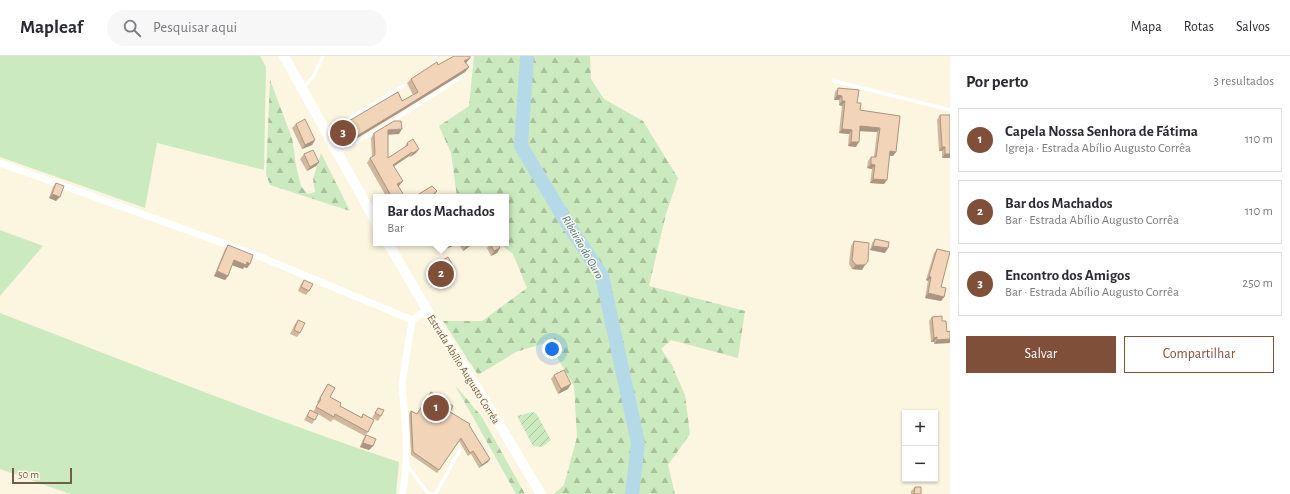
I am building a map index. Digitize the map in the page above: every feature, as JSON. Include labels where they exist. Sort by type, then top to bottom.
[{"type":"main road","points":[[284,56],[373,217]]},
{"type":"main road","name":"Estrada Abílio Augusto Corrêa","points":[[390,246],[427,310],[484,399],[541,494]]},
{"type":"street","points":[[0,163],[256,256],[412,320]]},
{"type":"street","points":[[402,494],[406,464],[406,434],[402,384],[412,320],[427,310]]},
{"type":"lane","points":[[303,89],[313,77],[323,56]]},
{"type":"lane","points":[[338,154],[460,78]]},
{"type":"lane","points":[[834,80],[950,110]]},
{"type":"lane","points":[[327,133],[404,85]]},
{"type":"lane","points":[[406,464],[428,493],[436,493],[460,450]]},
{"type":"green space","points":[[0,56],[260,56],[266,67],[264,170],[157,143],[145,208],[0,157]]},
{"type":"green space","points":[[474,56],[590,56],[591,79],[604,99],[643,121],[678,178],[666,214],[649,286],[745,311],[738,358],[671,340],[661,349],[671,363],[685,395],[690,434],[668,465],[675,494],[554,494],[564,485],[577,437],[574,386],[548,342],[516,352],[478,375],[443,321],[482,321],[527,288],[513,254],[503,246],[509,246],[509,194],[457,194],[451,153],[439,126],[469,106]]},
{"type":"green space","points":[[270,80],[292,138],[301,186],[308,194],[315,192],[313,179],[321,153],[350,211],[270,185],[266,174]]},
{"type":"green space","points":[[0,230],[43,246],[0,296]]},
{"type":"green space","points":[[0,313],[248,409],[399,462],[396,494],[70,494],[0,469]]},
{"type":"green space","points":[[455,385],[482,417],[525,494],[516,494]]},
{"type":"green space","points":[[532,412],[536,413],[551,440],[542,447],[533,446],[517,416]]},
{"type":"building","points":[[454,56],[470,56],[470,58],[464,61],[469,67],[347,142],[342,136],[337,128],[398,92],[402,101],[418,92],[411,79],[437,62],[438,65]]},
{"type":"building","points":[[838,88],[859,90],[857,103],[861,103],[860,110],[900,116],[896,152],[890,151],[887,180],[873,179],[875,165],[871,164],[871,157],[876,157],[880,128],[860,126],[859,142],[851,142],[852,130],[842,129],[845,101],[842,101],[842,96],[837,95]]},
{"type":"building","points":[[940,115],[950,115],[950,154],[945,154],[945,147],[942,147]]},
{"type":"building","points":[[305,119],[315,140],[305,145],[296,124]]},
{"type":"building","points":[[394,121],[401,121],[402,129],[388,130],[388,158],[408,145],[407,143],[413,139],[419,149],[393,165],[403,181],[397,184],[403,194],[390,194],[370,158],[375,155],[374,133]]},
{"type":"building","points":[[313,150],[319,162],[310,167],[304,154]]},
{"type":"building","points":[[56,183],[64,186],[60,197],[52,194]]},
{"type":"building","points":[[432,186],[437,191],[434,194],[419,194]]},
{"type":"building","points":[[875,239],[889,242],[888,248],[873,246]]},
{"type":"building","points":[[854,241],[869,243],[868,261],[865,265],[856,265],[852,260]]},
{"type":"building","points":[[228,245],[253,255],[250,264],[247,262],[246,265],[234,260],[228,276],[217,271]]},
{"type":"building","points":[[491,246],[499,246],[500,248],[494,251]]},
{"type":"building","points":[[937,249],[950,252],[941,287],[946,288],[944,297],[928,293],[931,277],[929,276]]},
{"type":"building","points":[[448,257],[455,269],[443,277],[435,265]]},
{"type":"building","points":[[304,280],[313,284],[309,291],[301,287]]},
{"type":"building","points":[[942,316],[942,321],[946,321],[947,332],[950,331],[950,339],[937,340],[937,337],[934,338],[932,317]]},
{"type":"building","points":[[298,320],[305,323],[300,333],[294,330]]},
{"type":"building","points":[[564,370],[571,384],[561,389],[554,375]]},
{"type":"building","points":[[328,384],[335,388],[330,397],[341,403],[340,406],[362,418],[363,414],[374,420],[368,432],[335,414],[334,417],[316,407]]},
{"type":"building","points":[[431,392],[453,406],[450,412],[470,424],[469,425],[490,459],[482,465],[473,451],[470,453],[461,438],[439,470],[413,452],[411,411],[417,414]]},
{"type":"building","points":[[378,408],[384,410],[381,416],[375,413]]},
{"type":"building","points":[[310,410],[318,414],[315,420],[307,416]]},
{"type":"building","points":[[366,435],[376,439],[373,446],[363,443]]},
{"type":"building","points":[[915,487],[921,487],[921,494],[914,494]]},
{"type":"waterway","name":"Ribeirão do Ouro","points":[[527,56],[521,146],[564,218],[602,276],[638,443],[632,494]]},
{"type":"place","name":"Encontro dos Amigos","points":[[343,133]]},
{"type":"place","name":"Bar dos Machados","points":[[441,274]]},
{"type":"place","name":"Capela Nossa Senhora de Fátima","points":[[436,408]]}]
